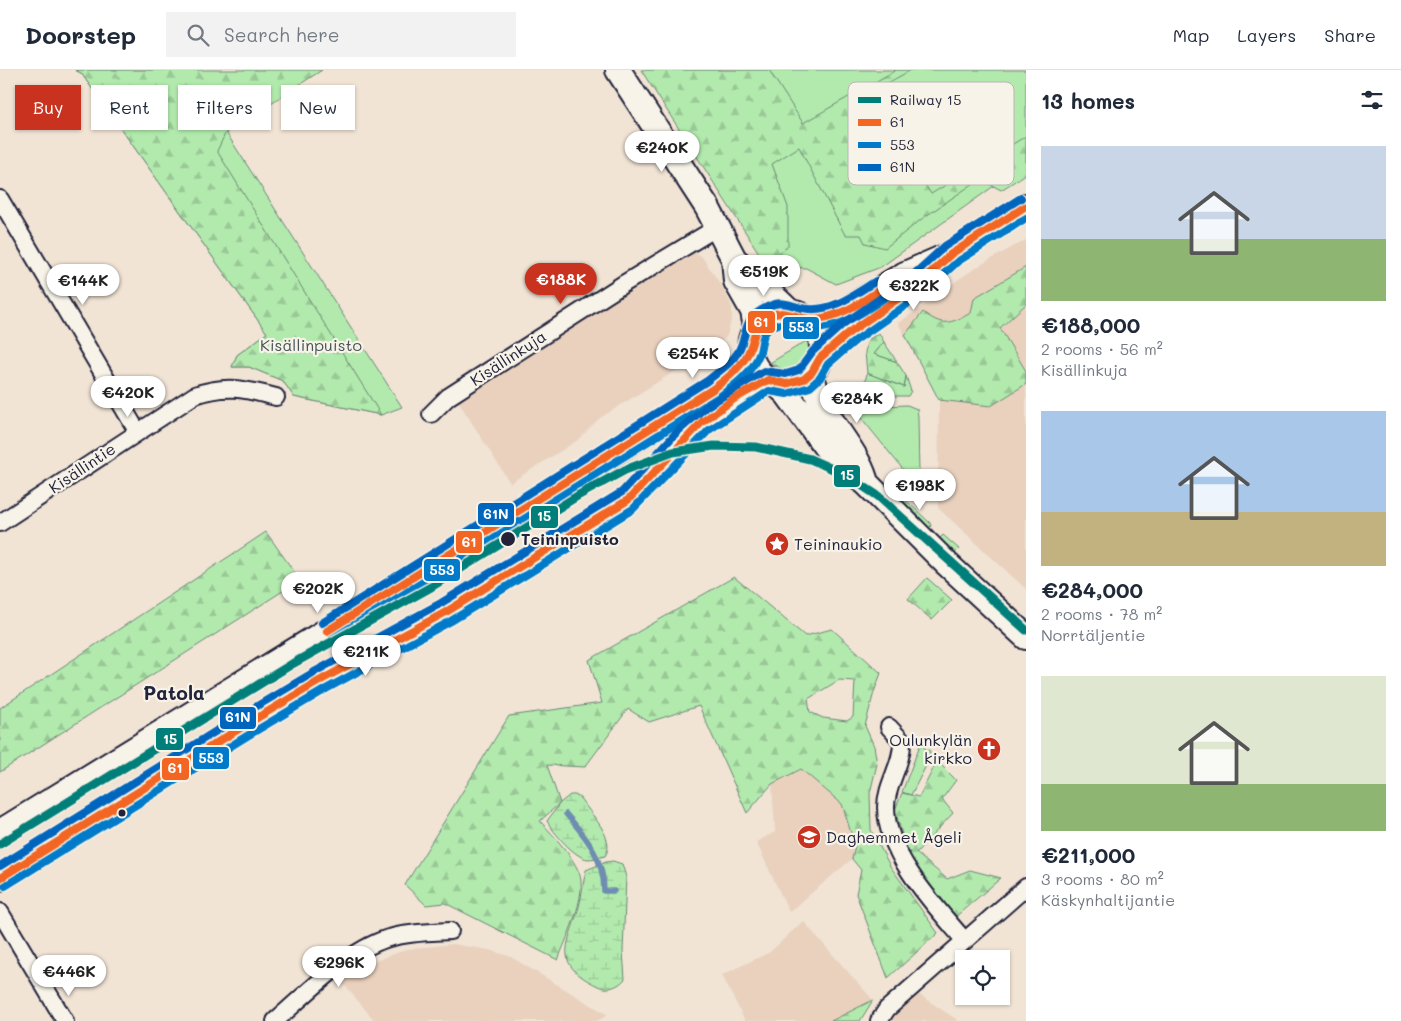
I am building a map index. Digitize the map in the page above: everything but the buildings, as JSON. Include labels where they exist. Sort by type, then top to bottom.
[{"type":"main road","points":[[618,70],[708,207],[716,228],[734,259],[799,316],[820,338],[814,385],[824,408],[860,463],[866,483]]},
{"type":"main road","points":[[1026,206],[951,254],[905,274],[839,314],[771,315],[756,328],[751,340],[750,352],[756,368],[787,394],[843,467],[866,483],[947,564],[1026,636]]},
{"type":"main road","points":[[0,878],[321,680],[446,612],[628,500],[647,483],[683,441],[710,416],[772,381],[793,384],[850,332],[916,286],[951,254]]},
{"type":"main road","points":[[734,259],[736,281],[753,311],[756,328]]},
{"type":"main road","points":[[0,832],[570,481],[713,389],[732,374],[750,352]]},
{"type":"street","points":[[0,199],[137,431]]},
{"type":"street","name":"Kisällinkuja","points":[[431,414],[448,397],[620,286],[716,228]]},
{"type":"street","name":"Kisällintie","points":[[0,523],[137,431],[195,395],[206,391],[236,388],[276,397]]},
{"type":"street","points":[[889,727],[902,740],[902,752],[886,806],[888,825],[904,861],[935,906],[965,941]]},
{"type":"street","points":[[880,1021],[887,1009],[1026,887]]},
{"type":"street","points":[[0,912],[65,1021]]},
{"type":"street","points":[[275,1021],[340,966],[379,942],[392,937],[450,931]]},
{"type":"shaded area","points":[[1026,240],[1026,589],[938,508],[939,400],[898,323],[942,294],[957,280]]},
{"type":"shaded area","points":[[693,251],[702,257],[723,288],[732,307],[732,317],[727,336],[720,343],[600,418],[578,440],[510,483],[458,401]]},
{"type":"shaded area","name":"Daghemmet Ågeli","points":[[802,769],[842,804],[855,846],[852,859],[789,912],[756,842],[775,832],[772,784]]},
{"type":"shaded area","points":[[803,921],[873,1000],[831,1021],[745,1021],[722,975],[770,952]]},
{"type":"shaded area","points":[[453,944],[490,950],[511,957],[608,1015],[597,1021],[375,1021],[342,982],[364,966],[408,949]]},
{"type":"shaded area","points":[[917,993],[959,1021],[890,1021],[896,1010]]},
{"type":"green space","name":"Kisällinpuisto","points":[[75,70],[186,70],[196,85],[178,85],[178,130],[224,130],[402,407],[381,415],[294,397],[283,381],[249,367],[232,367],[237,355],[267,333],[122,130],[168,130],[168,85],[91,85],[91,87],[81,73]]},
{"type":"green space","name":"Kisällinpuisto","points":[[75,70],[322,70],[299,85],[281,85],[281,96],[271,103],[271,85],[178,85],[178,130],[229,130],[226,132],[217,151],[381,415],[294,397],[283,381],[249,367],[232,367],[237,355],[267,333],[122,130],[168,130],[168,85],[91,85],[91,87],[81,73]]},
{"type":"green space","points":[[641,70],[769,70],[803,123],[848,97],[848,185],[925,185],[931,194],[946,185],[971,185],[923,218],[885,248],[865,243],[861,235],[845,235],[799,147],[772,164],[788,207],[788,246],[766,264]]},
{"type":"green space","points":[[643,70],[1026,70],[1026,163],[1014,172],[1014,82],[848,82],[848,185],[995,185],[881,267],[836,284],[806,268],[773,267]]},
{"type":"green space","points":[[896,70],[911,70],[890,82],[875,82]]},
{"type":"green space","points":[[1026,136],[1026,174],[1014,182],[1014,143]]},
{"type":"green space","points":[[991,185],[1009,185],[1001,190]]},
{"type":"green space","points":[[1026,267],[1026,304],[1000,328],[1026,371],[1026,384],[991,406],[939,400],[905,335],[923,312],[941,322],[957,320],[971,313],[974,298]]},
{"type":"green space","points":[[879,333],[884,342],[874,354],[897,362],[906,376],[904,387],[867,373],[865,352],[868,340]]},
{"type":"green space","points":[[808,340],[807,357],[801,365],[785,370],[770,363]]},
{"type":"green space","points":[[884,342],[897,362],[874,354]]},
{"type":"green space","points":[[867,373],[904,387],[906,376],[911,391],[908,396],[862,396]]},
{"type":"green space","points":[[907,405],[917,409],[918,417],[919,475],[915,479],[910,478],[859,415],[860,407]]},
{"type":"green space","points":[[896,491],[930,523],[931,526],[926,531],[890,497]]},
{"type":"green space","points":[[266,532],[300,580],[0,772],[0,708]]},
{"type":"green space","points":[[943,535],[959,549],[953,555],[938,540]]},
{"type":"green space","points":[[734,577],[805,636],[832,629],[881,673],[865,726],[874,746],[877,764],[870,793],[871,830],[890,866],[938,933],[888,978],[856,894],[861,870],[852,859],[855,846],[842,804],[801,769],[772,784],[747,813],[699,706],[649,722],[628,709],[585,767],[547,765],[560,803],[540,821],[571,858],[581,881],[577,911],[558,960],[445,903],[426,905],[405,885],[509,716],[602,703],[589,660]],"holes":[[[839,680],[855,681],[853,717],[847,721],[823,718],[810,712],[808,699]]]},
{"type":"green space","points":[[927,578],[952,600],[932,620],[908,599]]},
{"type":"green space","points":[[920,745],[930,751],[929,760],[911,795],[902,792]]},
{"type":"green space","points":[[937,761],[956,780],[942,799],[953,813],[916,853],[947,879],[970,870],[1001,878],[955,917],[909,858],[895,810],[902,793],[919,797]]},
{"type":"green space","points":[[570,795],[580,798],[605,834],[608,849],[605,856],[583,858],[559,838],[547,821],[560,803]]},
{"type":"green space","points":[[613,861],[622,864],[626,877],[623,951],[625,979],[616,986],[609,988],[598,986],[583,978],[568,961],[567,953],[586,870]]},
{"type":"green space","points":[[873,1000],[860,1021],[831,1021]]},
{"type":"waterway","points":[[566,814],[587,840],[597,858],[601,868],[604,891],[614,891]]},
{"type":"rail line","name":"15","points":[[0,844],[292,664],[431,587],[579,495],[625,470],[673,452],[714,446],[756,447],[810,459],[846,475],[878,496],[1026,630]]},
{"type":"transit line","name":"61N","points":[[0,866],[237,718],[316,671],[441,603],[622,492],[676,433],[707,406],[764,371],[786,374],[799,370],[813,351],[843,324],[910,278],[945,246],[1021,198]]},
{"type":"transit line","name":"61","points":[[0,878],[242,727],[321,680],[446,612],[628,500],[702,422],[734,399],[768,380],[786,384],[804,379],[812,372],[820,358],[850,332],[916,286],[951,254],[1026,206]]},
{"type":"transit line","name":"553","points":[[5,886],[247,736],[326,689],[451,621],[633,509],[709,430],[769,391],[787,394],[810,387],[820,378],[828,364],[856,340],[922,294],[957,262],[1026,218]]},
{"type":"transit line","name":"61N","points":[[322,623],[707,381],[732,360],[738,352],[752,317],[765,308],[778,303],[809,309],[827,307],[844,300],[876,281]]},
{"type":"transit line","name":"61","points":[[327,631],[713,389],[743,362],[757,329],[770,316],[781,313],[806,319],[830,316],[848,309],[881,289]]},
{"type":"transit line","name":"553","points":[[332,639],[719,397],[743,378],[753,366],[760,352],[764,334],[769,328],[778,324],[788,324],[808,329],[833,326],[861,313],[886,297]]},
{"type":"place","name":"Teininpuisto","points":[[508,539]]},
{"type":"place","name":"Teininaukio","points":[[777,544]]},
{"type":"place","name":"Oulunkylän kirkko","points":[[989,749]]},
{"type":"place","name":"Daghemmet Ågeli","points":[[809,837]]},
{"type":"district","name":"Patola","points":[[174,693]]}]
